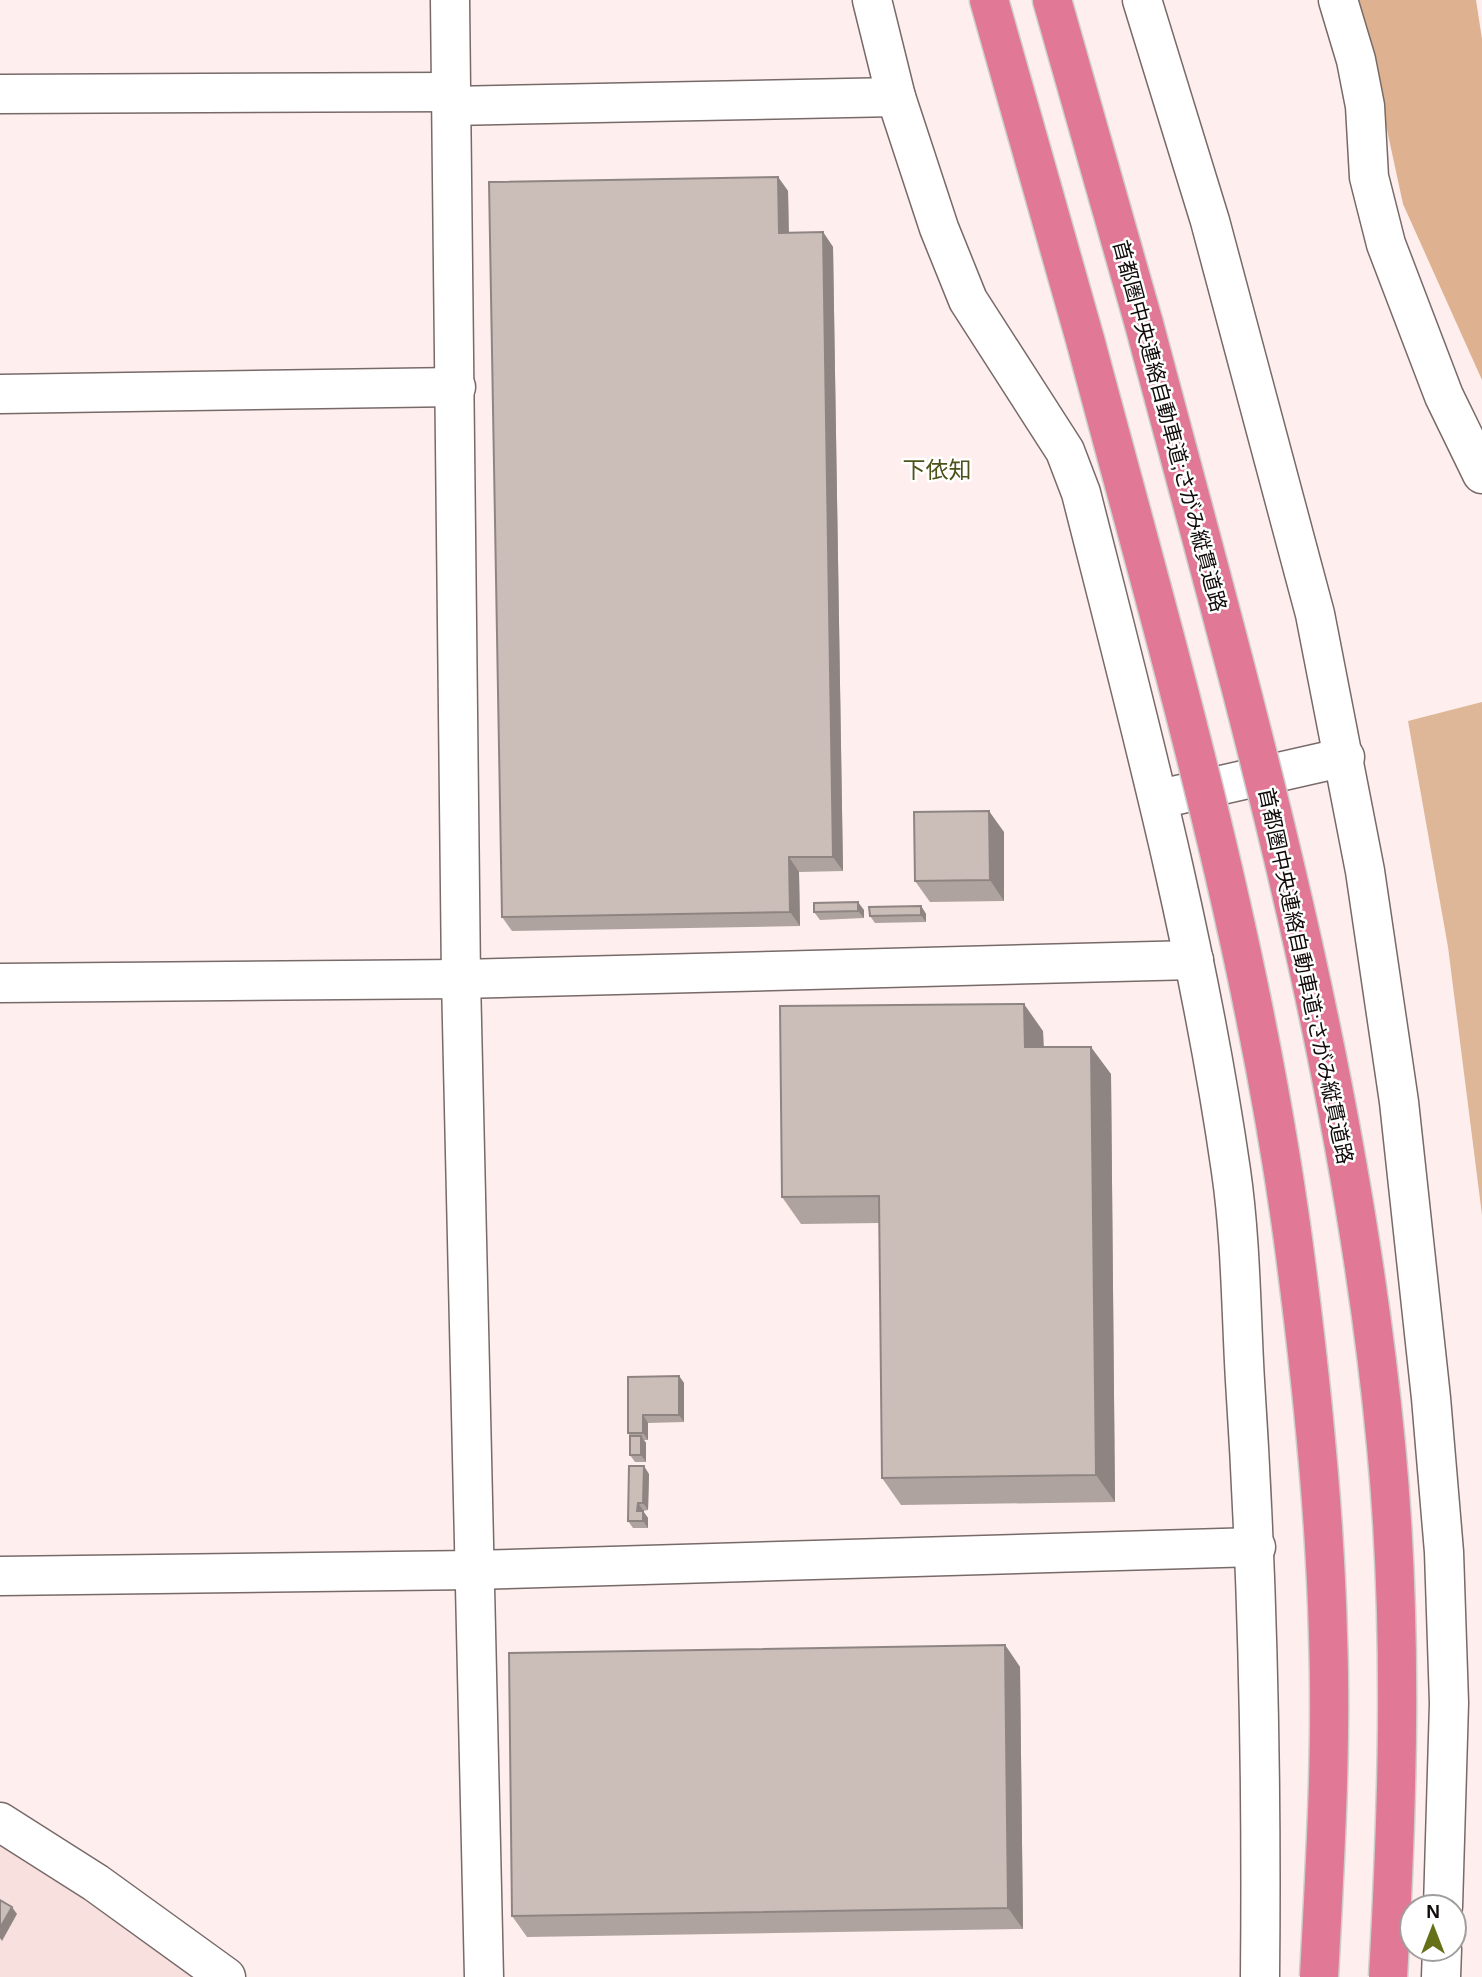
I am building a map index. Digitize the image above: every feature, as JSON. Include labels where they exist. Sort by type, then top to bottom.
[{"type":"highway","points":[[989,0],[1086,343],[1197,761],[1238,940],[1273,1112],[1298,1274],[1318,1453],[1328,1636],[1328,1804],[1320,1977]]},
{"type":"highway","name":"首都圏中央連絡自動車道;さがみ縦貫道路","points":[[1052,0],[1144,324],[1258,751],[1336,1104],[1365,1270],[1386,1446],[1397,1627],[1398,1798],[1388,1977]]},
{"type":"street","points":[[450,0],[461,979],[484,1977]]},
{"type":"street","points":[[872,0],[897,97],[939,228],[968,300],[1065,451],[1081,493],[1159,799],[1194,960],[1232,1174],[1256,1547],[1261,1845],[1260,1977]]},
{"type":"street","points":[[1142,0],[1209,221],[1315,614],[1345,757],[1399,1102],[1432,1398],[1444,1552],[1449,1703],[1443,1893]]},
{"type":"street","points":[[1338,0],[1365,106],[1369,177],[1386,244],[1444,396],[1482,474]]},
{"type":"street","points":[[0,94],[450,99],[897,97]]},
{"type":"street","points":[[0,394],[456,387]]},
{"type":"street","points":[[1159,799],[1345,757]]},
{"type":"street","points":[[0,983],[461,979],[1194,960]]},
{"type":"street","points":[[0,1576],[473,1570],[1256,1547]]},
{"type":"street","points":[[0,1822],[96,1883],[226,1977]]},
{"type":"shaded area","points":[[1359,0],[1476,0],[1482,39],[1482,380],[1403,204]]},
{"type":"shaded area","points":[[1482,702],[1482,1215],[1448,947],[1408,721]]},
{"type":"shaded area","points":[[0,1844],[78,1894],[192,1977],[0,1977]]},
{"type":"building","points":[[778,177],[779,233],[823,232],[833,857],[789,857],[790,912],[502,917],[489,182]]},
{"type":"building","points":[[989,811],[990,880],[915,881],[914,812]]},
{"type":"building","points":[[858,902],[858,911],[814,912],[814,903]]},
{"type":"building","points":[[921,906],[921,915],[870,916],[869,907]]},
{"type":"building","points":[[1024,1004],[1025,1047],[1091,1047],[1096,1475],[882,1478],[879,1196],[782,1197],[780,1006]]},
{"type":"building","points":[[679,1376],[679,1415],[643,1415],[643,1433],[628,1433],[628,1377]]},
{"type":"building","points":[[630,1436],[641,1436],[641,1455],[630,1455]]},
{"type":"building","points":[[629,1466],[644,1466],[643,1503],[638,1503],[637,1511],[643,1511],[643,1521],[628,1521]]},
{"type":"building","points":[[1005,1645],[1008,1908],[512,1916],[509,1653]]},
{"type":"building","points":[[0,1900],[12,1907],[0,1928]]},
{"type":"district","name":"下依知","points":[[937,470]]}]
